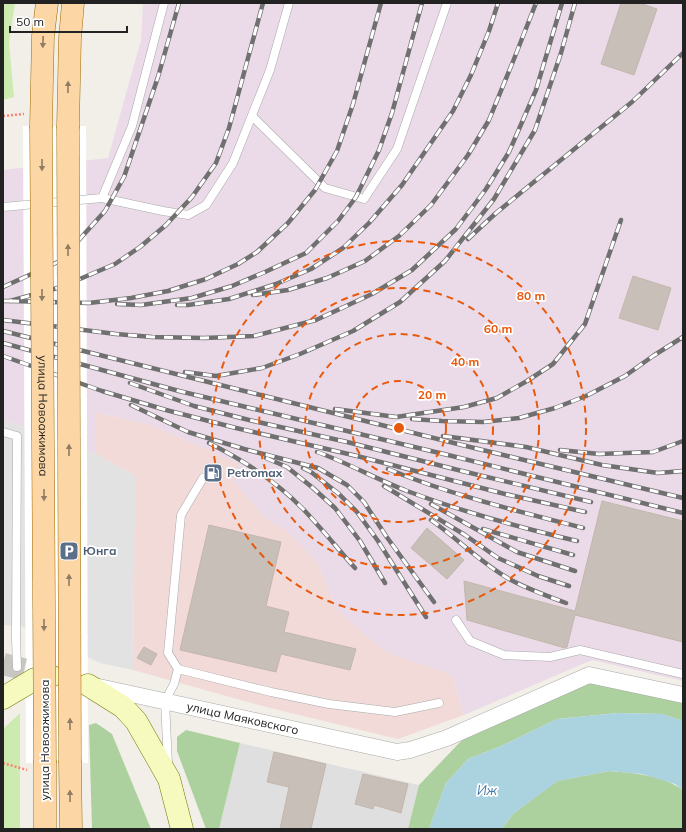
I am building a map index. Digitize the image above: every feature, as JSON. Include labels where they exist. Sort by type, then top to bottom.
[{"type":"main road","name":"улица Новоажимова","points":[[45,829],[36,767],[33,120],[47,3]]},
{"type":"main road","name":"улица Новоажимова","points":[[71,829],[68,126],[70,38],[73,3]]},
{"type":"main road","points":[[3,698],[35,678],[51,676]]},
{"type":"main road","points":[[88,685],[123,707],[136,721],[169,779],[182,829]]},
{"type":"street","name":"улица Маяковского","points":[[88,685],[397,752],[410,750],[447,738],[589,675],[683,696]]},
{"type":"lane","points":[[102,198],[132,126],[164,3]]},
{"type":"lane","points":[[3,206],[102,198],[188,215],[206,205],[233,163],[270,70],[289,3]]},
{"type":"lane","points":[[252,116],[325,188],[364,199],[397,149],[447,3]]},
{"type":"lane","points":[[3,432],[17,436],[17,667]]},
{"type":"lane","points":[[203,478],[181,515],[168,653],[178,669],[271,692],[336,705],[395,712],[439,703]]},
{"type":"lane","points":[[456,620],[470,641],[504,655],[550,657],[580,650],[683,674]]},
{"type":"lane","points":[[169,779],[165,701],[174,684],[178,669]]},
{"type":"path","points":[[3,116],[33,120]]},
{"type":"path","points":[[3,763],[36,767]]},
{"type":"shaded area","points":[[143,3],[683,3],[683,681],[592,660],[464,715],[452,675],[384,651],[337,610],[317,562],[285,529],[266,519],[232,479],[239,464],[151,425],[96,412],[96,454],[7,421],[3,448],[3,170],[108,158],[141,40]]},
{"type":"shaded area","points":[[96,412],[151,425],[240,464],[266,519],[285,529],[317,562],[337,610],[384,651],[452,675],[464,715],[398,739],[266,707],[133,670],[135,476],[96,454]]},
{"type":"shaded area","name":"Юнга","points":[[7,421],[96,454],[135,476],[133,670],[100,663],[21,626],[3,625],[3,448]]},
{"type":"shaded area","points":[[240,743],[419,785],[408,829],[219,829]]},
{"type":"green space","points":[[3,3],[15,3],[9,43],[14,97],[3,100]]},
{"type":"green space","points":[[589,680],[683,702],[683,721],[662,714],[618,713],[557,719],[499,747],[468,759],[446,783],[429,829],[408,829],[419,785],[463,739]]},
{"type":"green space","points":[[20,713],[20,829],[3,829],[3,729]]},
{"type":"green space","points":[[96,723],[112,734],[151,829],[92,829],[89,725]]},
{"type":"green space","points":[[186,730],[240,743],[219,829],[206,829],[177,751],[177,737]]},
{"type":"green space","points":[[609,771],[638,774],[657,778],[683,790],[683,829],[501,829],[514,813],[557,781]]},
{"type":"water","name":"Иж","points":[[618,713],[662,714],[683,721],[683,790],[675,784],[642,774],[609,771],[558,781],[514,813],[501,829],[429,829],[446,783],[468,759],[499,747],[557,719]]},
{"type":"pier","points":[[23,126],[86,126],[88,763],[26,763]]},
{"type":"building","points":[[621,3],[640,3],[657,9],[634,75],[601,64]]},
{"type":"building","points":[[633,276],[671,288],[658,330],[619,318]]},
{"type":"building","points":[[602,501],[683,521],[683,642],[575,615],[567,647],[565,648],[467,620],[464,581],[575,611]]},
{"type":"building","points":[[209,525],[281,542],[266,606],[289,612],[284,632],[356,649],[350,670],[281,654],[276,672],[180,650]]},
{"type":"building","points":[[427,528],[464,560],[447,579],[411,548]]},
{"type":"building","points":[[144,647],[157,654],[151,665],[137,658]]},
{"type":"building","points":[[274,752],[326,764],[311,829],[280,829],[289,787],[267,782]]},
{"type":"building","points":[[363,774],[408,784],[401,813],[374,805],[373,809],[355,804]]},
{"type":"tunnel","points":[[3,664],[58,678]]},
{"type":"railway","points":[[3,287],[60,261],[105,211],[124,177],[158,77],[179,3]]},
{"type":"railway","points":[[3,301],[10,301],[61,287],[115,264],[140,247],[166,225],[192,197],[216,163],[229,128],[263,3]]},
{"type":"railway","points":[[10,301],[89,303],[131,298],[168,291],[206,279],[238,264],[257,252],[288,223],[315,190],[337,151],[353,104],[381,3]]},
{"type":"railway","points":[[117,304],[141,305],[192,298],[232,286],[306,253],[338,221],[356,197],[379,150],[392,113],[422,3]]},
{"type":"railway","points":[[177,305],[188,305],[229,299],[276,284],[311,269],[343,248],[369,223],[402,185],[453,111],[471,75],[489,31],[498,3]]},
{"type":"railway","points":[[253,295],[288,290],[327,278],[365,261],[399,236],[431,205],[468,155],[489,120],[536,3]]},
{"type":"railway","points":[[3,320],[152,337],[204,338],[254,336],[316,320],[372,294],[412,270],[456,229],[486,189],[509,152],[536,90],[562,3]]},
{"type":"railway","points":[[185,372],[216,376],[262,368],[300,354],[353,331],[400,302],[445,261],[494,199],[535,130],[561,53],[575,3]]},
{"type":"railway","points":[[468,239],[496,213],[632,102],[683,53]]},
{"type":"railway","points":[[335,409],[396,417],[464,407],[497,398],[553,364],[585,324],[621,220]]},
{"type":"railway","points":[[3,331],[470,447],[683,498]]},
{"type":"railway","points":[[412,419],[483,422],[519,418],[555,408],[586,396],[625,376],[683,337]]},
{"type":"railway","points":[[3,343],[179,391],[683,513]]},
{"type":"railway","points":[[3,356],[102,391],[166,410],[357,456],[505,494],[585,512]]},
{"type":"railway","points":[[130,383],[194,406],[591,502]]},
{"type":"railway","points":[[131,405],[188,432],[244,449],[318,468],[347,485],[364,502],[386,536],[434,602]]},
{"type":"railway","points":[[443,436],[526,447],[602,465],[658,473],[683,471]]},
{"type":"railway","points":[[560,450],[599,454],[653,452],[683,441]]},
{"type":"railway","points":[[209,443],[247,464],[283,490],[317,524],[355,568]]},
{"type":"railway","points":[[317,452],[428,499],[491,519],[577,541]]},
{"type":"railway","points":[[266,458],[287,467],[335,508],[360,541],[385,583]]},
{"type":"railway","points":[[303,468],[311,472],[339,494],[357,512],[378,541],[426,617]]},
{"type":"railway","points":[[388,469],[460,495],[583,528]]},
{"type":"railway","points":[[384,486],[465,535],[498,558],[538,576],[569,586]]},
{"type":"railway","points":[[431,504],[517,552],[575,571]]},
{"type":"railway","points":[[431,520],[500,574],[524,586],[566,603]]},
{"type":"railway","points":[[483,529],[573,555]]},
{"type":"place","name":"Petromax","points":[[213,473]]},
{"type":"place","name":"Юнга","points":[[69,551]]}]
